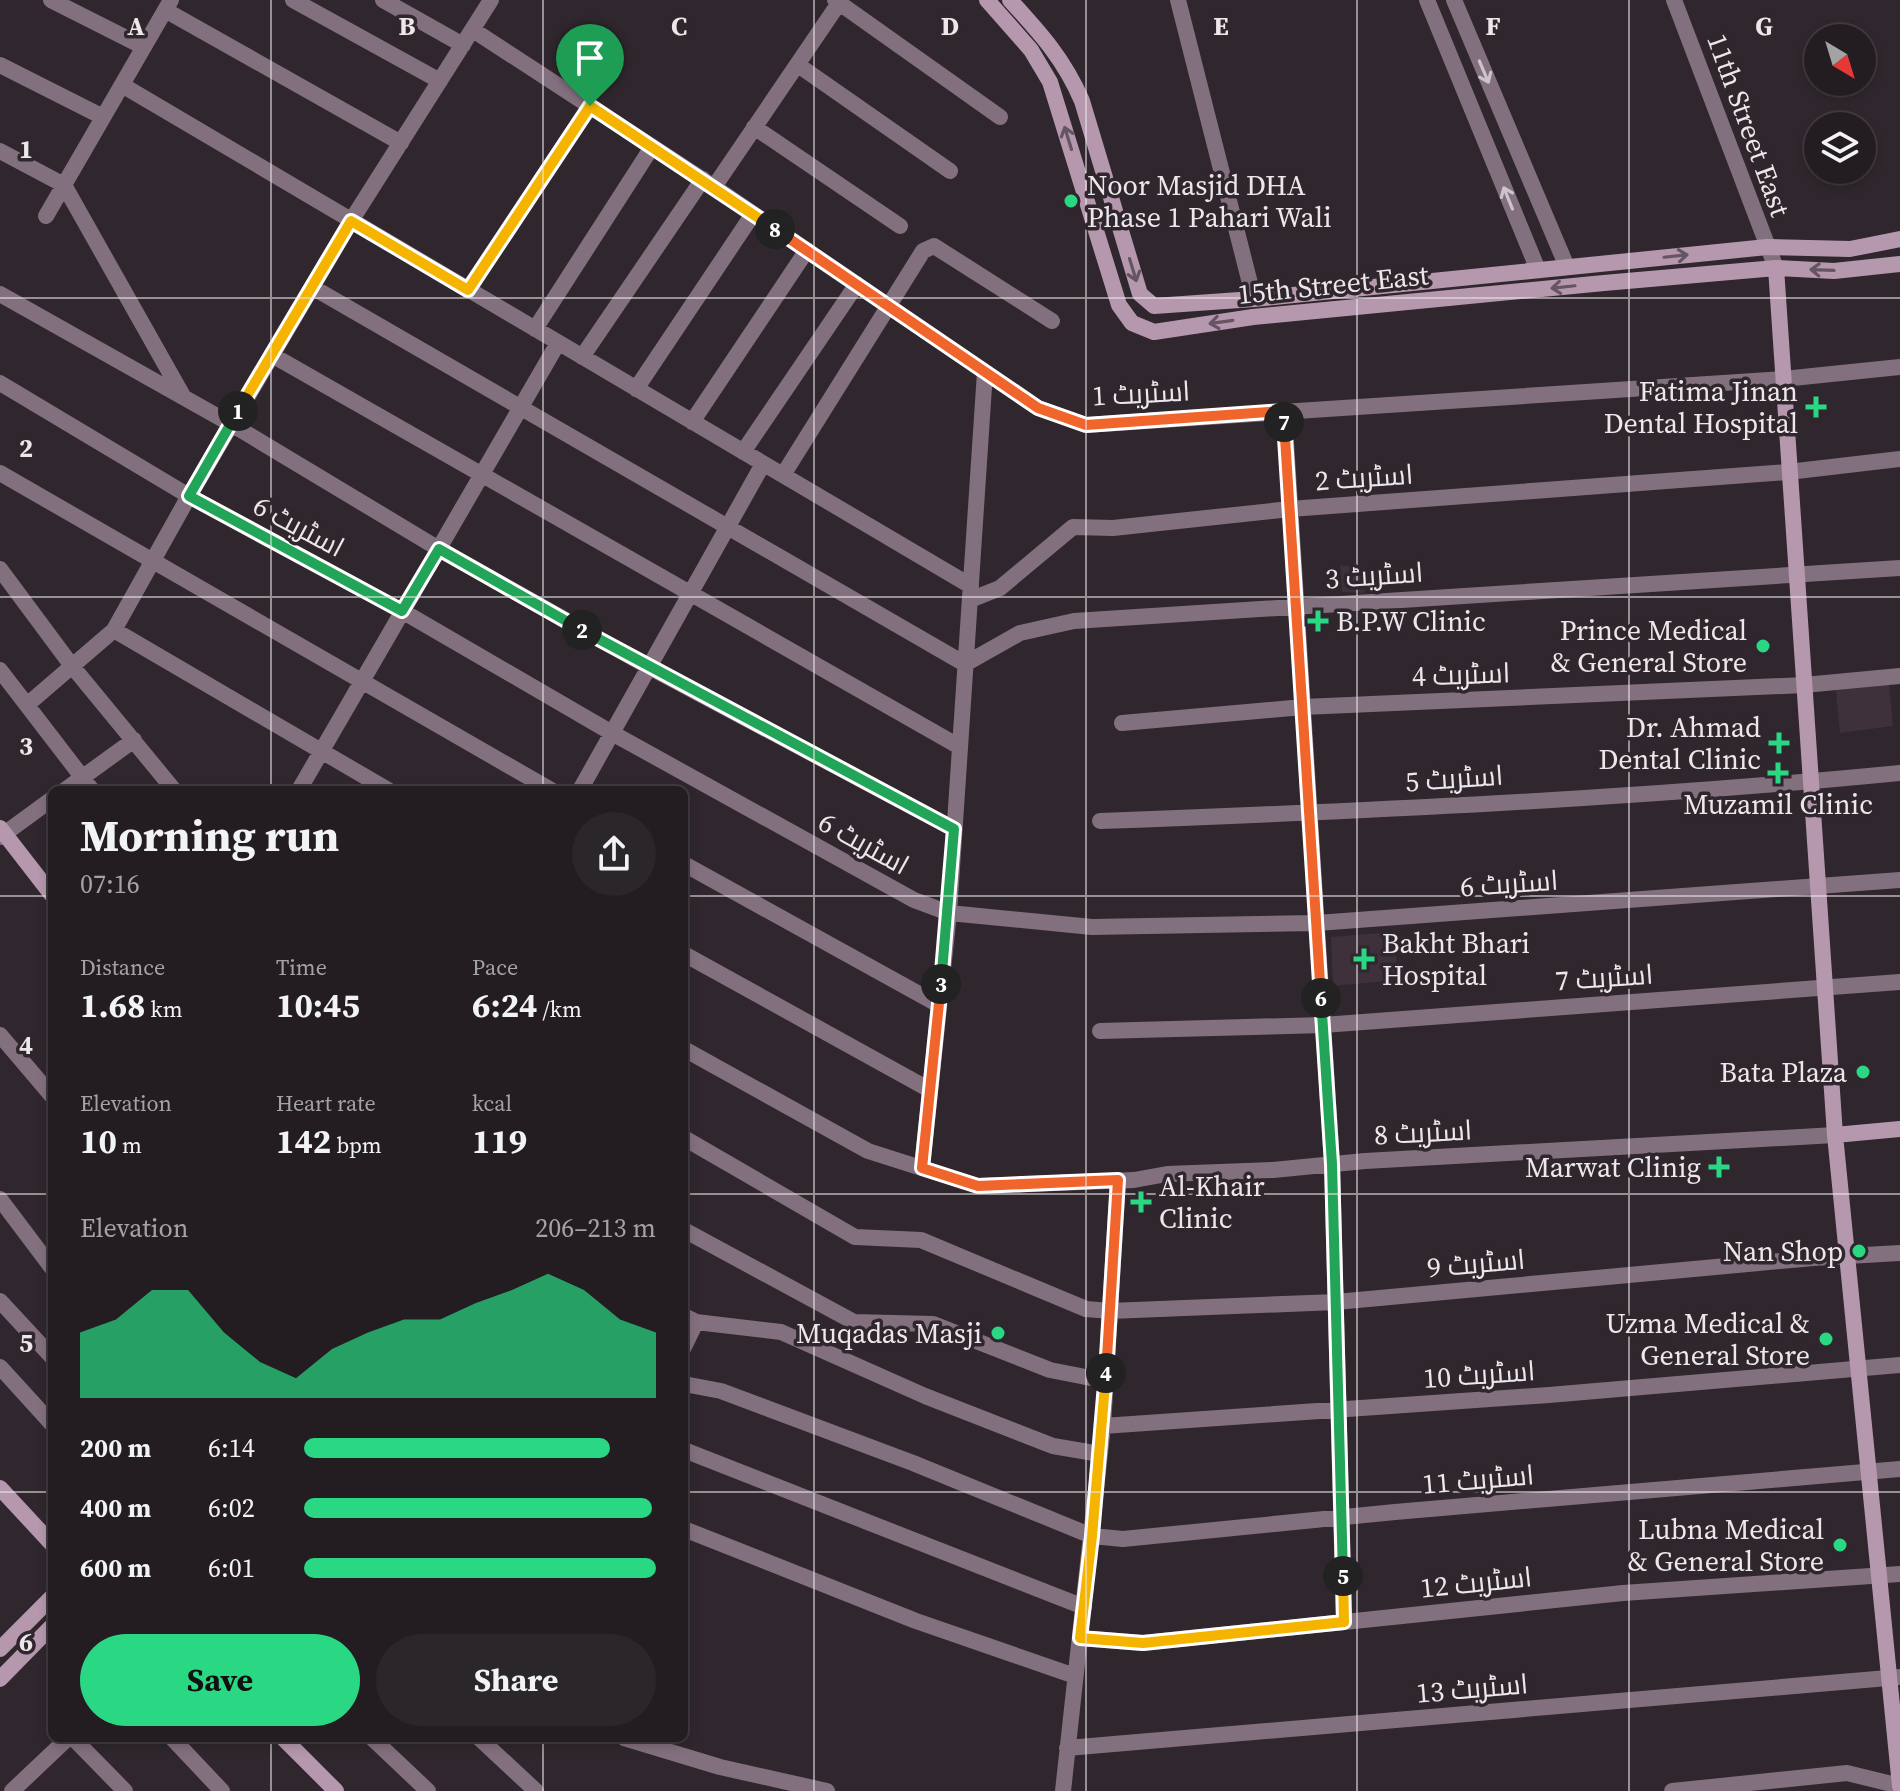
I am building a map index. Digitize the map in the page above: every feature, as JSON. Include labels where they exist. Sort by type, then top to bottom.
[{"type":"street","points":[[51,0],[144,47]]},
{"type":"street","points":[[293,0],[440,81]]},
{"type":"street","name":"اسٹریٹ 1","points":[[383,0],[468,38],[590,106],[1038,408],[1086,425],[1783,379],[1900,367]]},
{"type":"street","points":[[28,704],[114,630],[151,561],[351,221],[491,0]]},
{"type":"street","name":"15th Street East","points":[[987,0],[1031,50],[1050,82],[1119,305],[1132,323],[1154,332],[1268,316],[1776,268],[1834,271],[1900,264]]},
{"type":"street","name":"15th Street East","points":[[1010,0],[1053,47],[1074,82],[1140,294],[1147,303],[1162,307],[1254,299],[1767,247],[1850,249],[1900,239]]},
{"type":"street","points":[[1178,0],[1254,299]]},
{"type":"street","points":[[1427,0],[1538,270]]},
{"type":"street","points":[[1454,0],[1567,267]]},
{"type":"street","name":"11th Street East","points":[[1674,0],[1776,268]]},
{"type":"street","points":[[582,357],[708,183],[754,127],[837,2],[1000,117]]},
{"type":"street","points":[[46,216],[168,5],[401,143]]},
{"type":"street","points":[[0,65],[103,117]]},
{"type":"street","points":[[798,65],[950,171]]},
{"type":"street","points":[[122,85],[783,475],[970,593]]},
{"type":"street","points":[[468,290],[590,106]]},
{"type":"street","points":[[754,127],[900,226]]},
{"type":"street","points":[[535,329],[652,147]]},
{"type":"street","points":[[0,151],[64,185],[185,398]]},
{"type":"street","points":[[636,389],[753,214]]},
{"type":"street","points":[[783,475],[923,251],[934,246],[1052,321]]},
{"type":"street","points":[[692,422],[807,250]]},
{"type":"street","points":[[1672,1791],[1847,1773],[1900,1786],[1835,1135],[1776,268]]},
{"type":"street","points":[[743,452],[857,284]]},
{"type":"street","points":[[312,287],[965,664]]},
{"type":"street","points":[[0,294],[649,667],[954,829]]},
{"type":"street","points":[[301,786],[558,343]]},
{"type":"street","points":[[272,355],[960,747]]},
{"type":"street","points":[[922,1168],[949,913],[985,372]]},
{"type":"street","name":"اسٹریٹ 6","points":[[0,383],[189,496],[402,611],[612,733],[914,900],[949,913],[1092,927],[1317,923],[1900,880]]},
{"type":"street","points":[[1284,411],[1332,1164],[1344,1622]]},
{"type":"street","name":"اسٹریٹ 2","points":[[970,593],[1000,588],[1073,527],[1113,528],[1290,509],[1788,472],[1900,459]]},
{"type":"street","points":[[582,786],[763,464]]},
{"type":"street","points":[[0,473],[544,786]]},
{"type":"street","name":"اسٹریٹ 3","points":[[965,664],[1020,633],[1074,621],[1900,568]]},
{"type":"street","points":[[0,569],[72,666],[171,786]]},
{"type":"street","points":[[114,630],[381,786]]},
{"type":"street","points":[[0,670],[87,784],[134,740]]},
{"type":"street","name":"اسٹریٹ 4","points":[[1122,723],[1303,707],[1804,685],[1900,676]]},
{"type":"street","name":"اسٹریٹ 5","points":[[1100,821],[1309,813],[1810,782],[1900,773]]},
{"type":"street","points":[[48,802],[1,833],[48,890]]},
{"type":"street","points":[[688,866],[939,1005]]},
{"type":"street","points":[[688,956],[930,1090]]},
{"type":"street","name":"اسٹریٹ 7","points":[[1100,1031],[1323,1025],[1900,982]]},
{"type":"street","points":[[0,1035],[48,1091]]},
{"type":"street","name":"اسٹریٹ 8","points":[[688,1051],[868,1151],[978,1186],[1835,1135]]},
{"type":"street","points":[[1835,1135],[1900,1129]]},
{"type":"street","name":"اسٹریٹ 9","points":[[688,1140],[855,1237],[921,1240],[1086,1309],[1110,1311],[1336,1302],[1813,1258],[1900,1253]]},
{"type":"street","points":[[1063,1791],[1103,1426],[1118,1180]]},
{"type":"street","points":[[0,1199],[48,1263]]},
{"type":"street","points":[[688,1232],[854,1322],[933,1324],[1050,1370],[1106,1381]]},
{"type":"street","points":[[0,1301],[48,1353]]},
{"type":"street","points":[[690,1319],[781,1332],[925,1396],[1053,1446],[1100,1454]]},
{"type":"street","name":"اسٹریٹ 10","points":[[1103,1426],[1900,1365]]},
{"type":"street","points":[[0,1367],[48,1420]]},
{"type":"street","name":"اسٹریٹ 11","points":[[688,1385],[735,1396],[913,1463],[1092,1536],[1123,1539],[1900,1469]]},
{"type":"street","points":[[688,1452],[1084,1607]]},
{"type":"street","points":[[0,1488],[48,1540]]},
{"type":"street","points":[[688,1531],[916,1621],[1075,1676]]},
{"type":"street","name":"اسٹریٹ 12","points":[[1080,1638],[1143,1643],[1623,1593],[1900,1574]]},
{"type":"street","points":[[0,1649],[48,1601]]},
{"type":"street","points":[[0,1679],[48,1630]]},
{"type":"street","name":"اسٹریٹ 13","points":[[1067,1748],[1891,1679]]},
{"type":"street","points":[[21,1788],[67,1742]]},
{"type":"street","points":[[75,1742],[125,1791]]},
{"type":"street","points":[[176,1742],[222,1791]]},
{"type":"street","points":[[287,1742],[336,1791]]},
{"type":"street","points":[[376,1742],[428,1791]]},
{"type":"street","points":[[483,1742],[536,1791]]},
{"type":"street","points":[[637,1742],[720,1767],[827,1791]]},
{"type":"shaded area","points":[[1340,565],[1364,568],[1365,593],[1342,592]]},
{"type":"shaded area","points":[[1889,684],[1893,726],[1840,733],[1836,690]]},
{"type":"shaded area","name":"Bakht Bhari Hospital","points":[[1393,932],[1399,980],[1333,986],[1331,937]]},
{"type":"place","name":"Noor Masjid DHA Phase 1 Pahari Wali","points":[[1071,201]]},
{"type":"place","name":"Fatima Jinan Dental Hospital","points":[[1816,407]]},
{"type":"place","name":"B.P.W Clinic","points":[[1318,621]]},
{"type":"place","name":"Prince Medical & General Store","points":[[1763,646]]},
{"type":"place","name":"Dr. Ahmad Dental Clinic","points":[[1779,743]]},
{"type":"place","name":"Muzamil Clinic","points":[[1778,773]]},
{"type":"place","name":"Bakht Bhari Hospital","points":[[1364,959]]},
{"type":"place","name":"Bata Plaza","points":[[1863,1072]]},
{"type":"place","name":"Marwat Clinig","points":[[1719,1167]]},
{"type":"place","name":"Al-Khair Clinic","points":[[1141,1202]]},
{"type":"place","name":"Nan Shop","points":[[1859,1251]]},
{"type":"place","name":"Muqadas Masji","points":[[998,1333]]},
{"type":"place","name":"Uzma Medical & General Store","points":[[1826,1339]]},
{"type":"place","name":"Lubna Medical & General Store","points":[[1840,1545]]},
{"type":"route","points":[[590,106],[1038,408],[1086,425],[1284,411],[1332,1164],[1344,1622],[1143,1643],[1080,1638],[1103,1426],[1118,1180],[978,1186],[922,1168],[949,913],[954,829],[649,667],[439,549],[402,611],[189,496],[351,221],[468,290],[590,106]]}]
